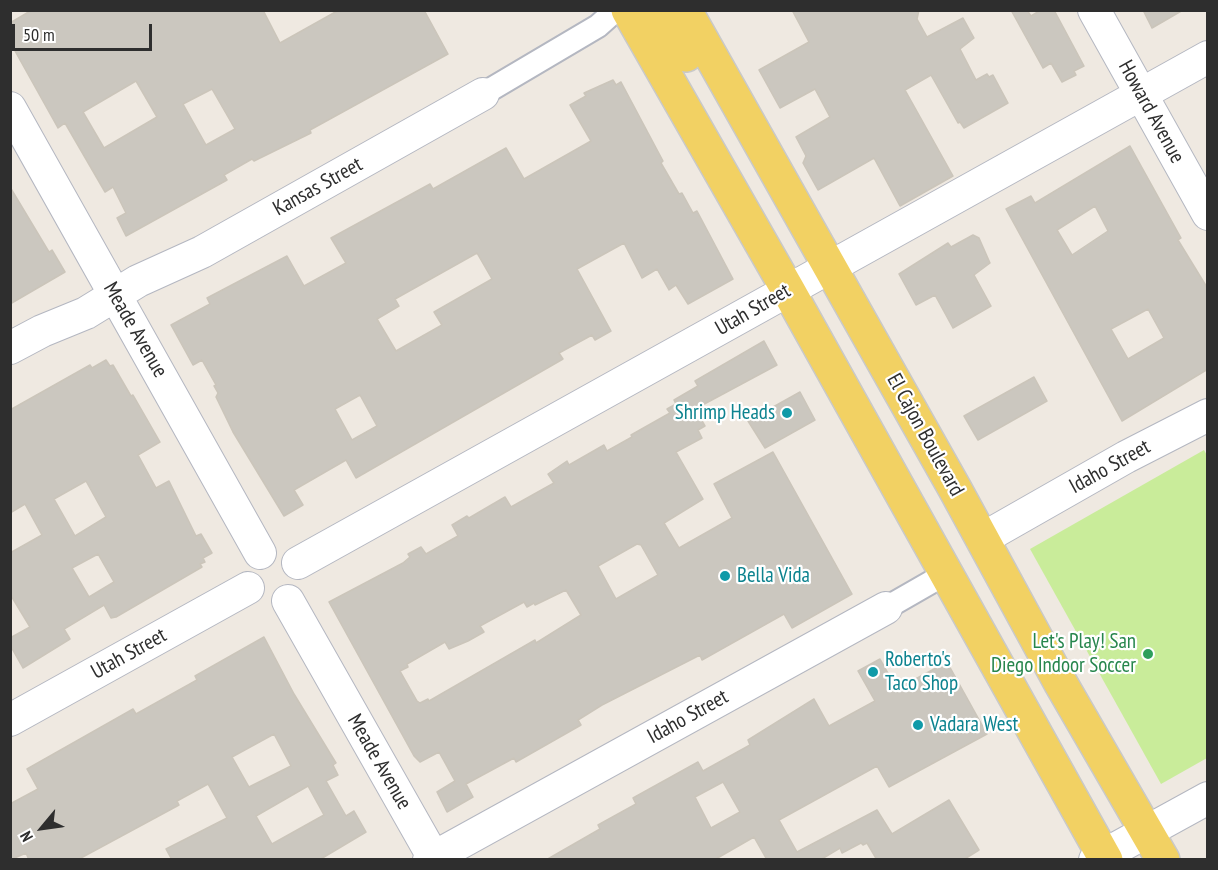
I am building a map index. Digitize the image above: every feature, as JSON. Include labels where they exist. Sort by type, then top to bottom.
[{"type":"main road","points":[[628,10],[947,573],[1102,858]]},
{"type":"main road","points":[[655,10],[669,23],[705,90],[722,104],[742,111]]},
{"type":"main road","name":"El Cajon Boulevard","points":[[686,10],[831,266],[1060,682],[1163,860]]},
{"type":"main road","points":[[876,447],[893,454],[908,471],[934,518],[947,533],[966,544],[982,539]]},
{"type":"main road","points":[[947,573],[963,573],[972,577],[986,592],[1020,651],[1060,682]]},
{"type":"street","name":"Kansas Street","points":[[10,348],[42,331],[86,313],[138,280],[202,252],[483,94],[598,26],[616,10]]},
{"type":"street","name":"Howard Avenue","points":[[1094,10],[1208,214]]},
{"type":"street","name":"Utah Street","points":[[298,563],[1208,57]]},
{"type":"street","name":"Meade Avenue","points":[[10,108],[260,553]]},
{"type":"street","name":"Idaho Street","points":[[982,539],[1208,415]]},
{"type":"street","points":[[281,550],[298,563],[301,584],[288,601],[273,605],[265,604],[258,601],[248,588],[246,572],[249,564],[260,553],[281,550]]},
{"type":"street","name":"Idaho Street","points":[[432,859],[947,573]]},
{"type":"street","name":"Utah Street","points":[[10,720],[248,588]]},
{"type":"street","name":"Meade Avenue","points":[[288,601],[432,859]]},
{"type":"street","points":[[1102,858],[1147,830],[1208,798]]},
{"type":"green space","name":"Let's Play! San Diego Indoor Soccer","points":[[1204,450],[1208,457],[1207,758],[1161,784],[1030,549]]},
{"type":"building","points":[[32,10],[263,10],[280,43],[339,10],[424,10],[448,54],[310,130],[311,133],[254,161],[252,159],[224,175],[227,180],[126,236],[117,218],[126,213],[113,187],[105,192],[65,123],[58,128],[10,42],[10,23]],"holes":[[[136,81],[157,117],[104,148],[83,112]],[[212,89],[235,129],[206,145],[183,104]]]},
{"type":"building","points":[[792,10],[919,10],[917,19],[927,37],[963,18],[974,38],[960,49],[976,80],[987,74],[989,77],[993,75],[1008,103],[964,128],[960,122],[958,123],[931,75],[905,90],[953,176],[900,206],[874,158],[818,190],[803,163],[806,156],[796,137],[830,117],[815,89],[780,108],[759,70],[809,42]]},
{"type":"building","points":[[1011,10],[1027,10],[1031,16],[1041,10],[1054,10],[1084,66],[1074,71],[1076,75],[1062,82],[1051,63],[1043,68]]},
{"type":"building","points":[[1143,10],[1183,10],[1152,28]]},
{"type":"building","points":[[613,80],[616,85],[621,82],[663,161],[661,163],[693,213],[697,211],[733,279],[688,304],[676,285],[669,290],[657,269],[642,278],[624,243],[577,269],[611,331],[595,340],[592,335],[559,353],[563,359],[356,478],[346,460],[294,490],[303,505],[284,516],[233,432],[216,397],[218,393],[214,386],[216,385],[202,360],[193,365],[171,325],[210,304],[207,298],[287,256],[304,286],[346,263],[331,238],[430,184],[433,189],[506,148],[524,179],[591,141],[570,105],[586,96],[584,93]],"holes":[[[477,253],[492,279],[434,312],[442,325],[396,351],[377,319],[399,306],[395,299]],[[360,395],[377,426],[352,440],[335,409]]]},
{"type":"building","points":[[1130,146],[1181,238],[1178,240],[1208,289],[1208,369],[1122,421],[1006,209],[1031,196],[1035,203]],"holes":[[[1095,206],[1108,231],[1072,255],[1057,230]],[[1148,309],[1164,338],[1128,359],[1111,329]]]},
{"type":"building","points":[[10,187],[49,252],[52,250],[65,272],[10,304]]},
{"type":"building","points":[[973,235],[979,238],[990,263],[974,275],[991,306],[953,328],[935,295],[916,305],[899,274],[948,243],[951,247]]},
{"type":"building","points":[[764,341],[777,365],[695,409],[705,426],[698,430],[702,438],[676,452],[703,499],[664,523],[679,548],[732,518],[714,484],[773,452],[852,594],[792,628],[784,614],[702,660],[700,655],[602,705],[578,720],[581,725],[516,762],[514,758],[466,784],[473,797],[447,812],[437,792],[455,781],[439,752],[420,762],[414,756],[329,602],[403,563],[410,557],[408,554],[421,547],[426,554],[458,536],[452,525],[467,516],[469,518],[505,497],[511,507],[554,483],[548,474],[567,461],[569,465],[604,445],[607,451],[632,437],[631,435],[670,413],[667,409],[676,404],[674,400],[698,386],[695,381]],"holes":[[[637,544],[641,545],[658,575],[616,599],[598,566]],[[566,590],[581,615],[536,643],[535,640],[429,701],[428,699],[420,703],[417,701],[400,671],[408,667],[407,664],[445,642],[449,649],[468,641],[484,632],[480,626],[524,602],[527,607],[534,603],[535,605]]]},
{"type":"building","points":[[106,360],[110,366],[113,365],[131,396],[133,395],[160,442],[138,455],[156,488],[169,481],[196,536],[201,534],[212,553],[203,558],[205,562],[200,564],[202,567],[116,617],[111,618],[104,605],[64,629],[70,639],[23,668],[10,645],[10,638],[30,627],[10,594],[10,553],[42,535],[25,504],[10,513],[10,410],[90,365],[92,368]],"holes":[[[86,481],[106,517],[75,536],[54,499]],[[98,554],[114,582],[89,597],[72,568]]]},
{"type":"building","points":[[1034,377],[1047,401],[978,440],[964,416]]},
{"type":"building","name":"Shrimp Heads","points":[[800,392],[815,420],[765,448],[748,421]]},
{"type":"building","points":[[264,637],[294,694],[336,763],[333,765],[338,775],[326,781],[346,816],[354,811],[366,832],[319,860],[172,860],[166,849],[227,818],[208,784],[177,801],[179,805],[79,859],[29,860],[26,853],[10,860],[10,804],[38,789],[27,769],[133,709],[136,714],[197,680],[195,676]],"holes":[[[274,734],[291,766],[249,787],[232,757]],[[308,786],[324,815],[272,844],[256,816]]]},
{"type":"building","points":[[880,659],[897,689],[947,662],[987,734],[889,787],[877,766],[779,820],[797,852],[877,810],[892,834],[949,800],[979,850],[963,860],[877,860],[867,843],[863,845],[861,843],[842,853],[840,848],[820,860],[767,860],[754,837],[714,860],[546,860],[600,829],[598,825],[636,804],[633,798],[698,762],[703,771],[750,745],[748,740],[814,699],[829,726],[875,701],[858,671]],"holes":[[[723,782],[740,812],[711,828],[695,797]]]},
{"type":"place","name":"Shrimp Heads","points":[[787,413]]},
{"type":"place","name":"Bella Vida","points":[[725,576]]},
{"type":"place","name":"Let's Play! San Diego Indoor Soccer","points":[[1148,654]]},
{"type":"place","name":"Roberto's Taco Shop","points":[[873,672]]},
{"type":"place","name":"Vadara West","points":[[918,725]]}]
